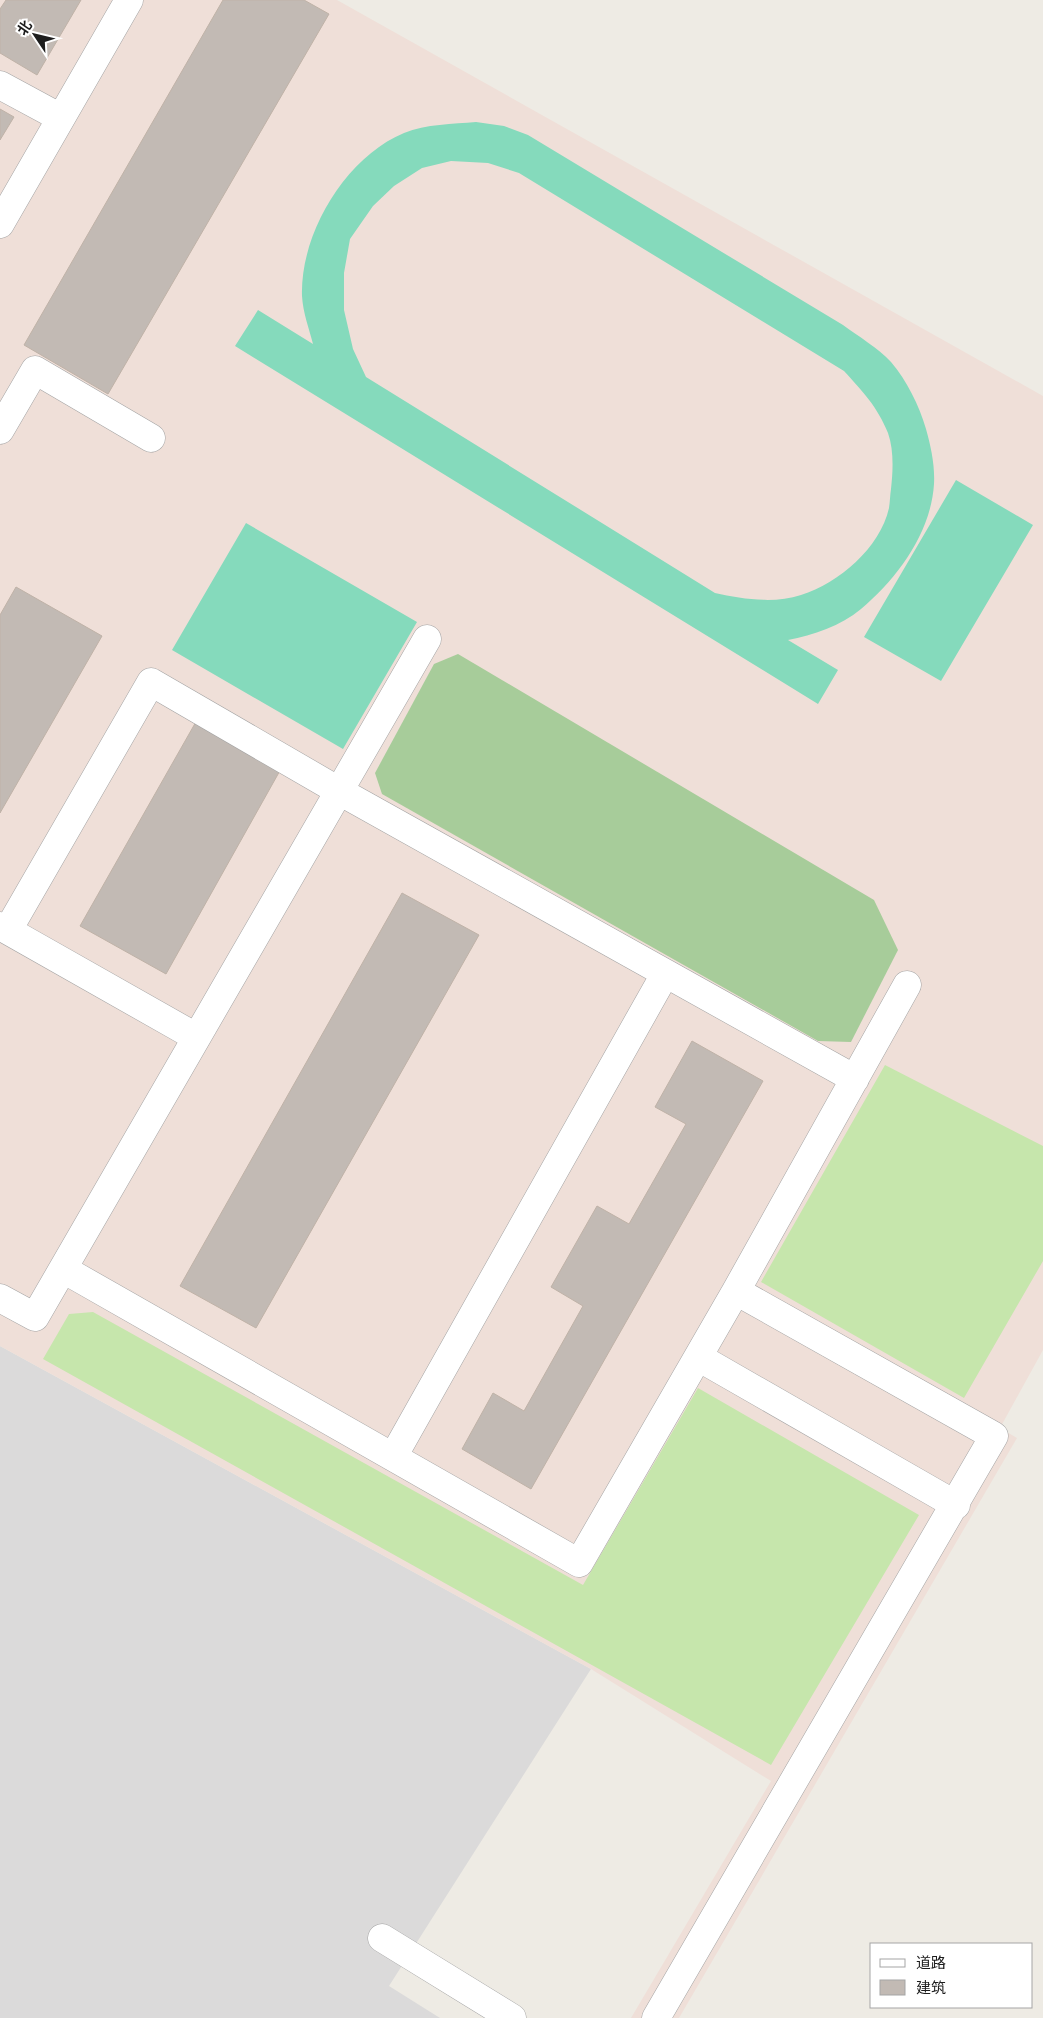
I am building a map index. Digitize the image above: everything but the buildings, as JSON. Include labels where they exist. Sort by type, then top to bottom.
[{"type":"street","points":[[0,224],[129,0]]},
{"type":"street","points":[[0,85],[61,118]]},
{"type":"street","points":[[0,430],[35,370],[152,438]]},
{"type":"street","points":[[0,1298],[35,1317],[427,639]]},
{"type":"street","points":[[196,1037],[4,928],[151,682],[339,791],[855,1079]]},
{"type":"street","points":[[392,1457],[665,974]]},
{"type":"street","points":[[63,1269],[579,1563],[736,1291],[907,985]]},
{"type":"street","points":[[656,2018],[956,1505],[994,1436],[736,1291]]},
{"type":"street","points":[[698,1356],[956,1505]]},
{"type":"street","points":[[382,1938],[512,2018]]},
{"type":"shaded area","points":[[0,0],[337,0],[1043,396],[1043,1350],[1000,1428],[1017,1438],[679,2018],[631,2018],[771,1781],[591,1669],[0,1346]]},
{"type":"shaded area","points":[[0,1346],[591,1669],[389,1986],[440,2018],[0,2018]]},
{"type":"green space","points":[[476,122],[504,126],[528,135],[843,325],[886,357],[897,369],[907,385],[923,420],[933,463],[934,484],[926,520],[910,554],[887,584],[861,609],[836,625],[788,640],[838,670],[818,704],[235,346],[258,310],[313,344],[302,296],[303,272],[309,247],[318,223],[330,200],[363,160],[383,144],[412,130],[430,126]],"holes":[[[451,161],[488,163],[519,173],[844,371],[869,400],[879,415],[888,433],[892,453],[889,506],[884,523],[877,537],[856,562],[830,582],[791,598],[758,600],[715,593],[366,377],[353,349],[344,310],[344,273],[350,239],[373,206],[394,186],[422,168]]]},
{"type":"green space","points":[[956,480],[1033,525],[941,681],[864,637]]},
{"type":"green space","points":[[246,523],[417,622],[343,749],[172,650]]},
{"type":"green space","points":[[458,654],[874,900],[898,950],[851,1042],[818,1041],[382,794],[375,773],[434,664]]},
{"type":"green space","points":[[885,1065],[1043,1146],[1043,1261],[964,1398],[761,1282]]},
{"type":"green space","points":[[93,1312],[583,1585],[698,1388],[919,1515],[771,1765],[43,1359],[69,1314]]}]
